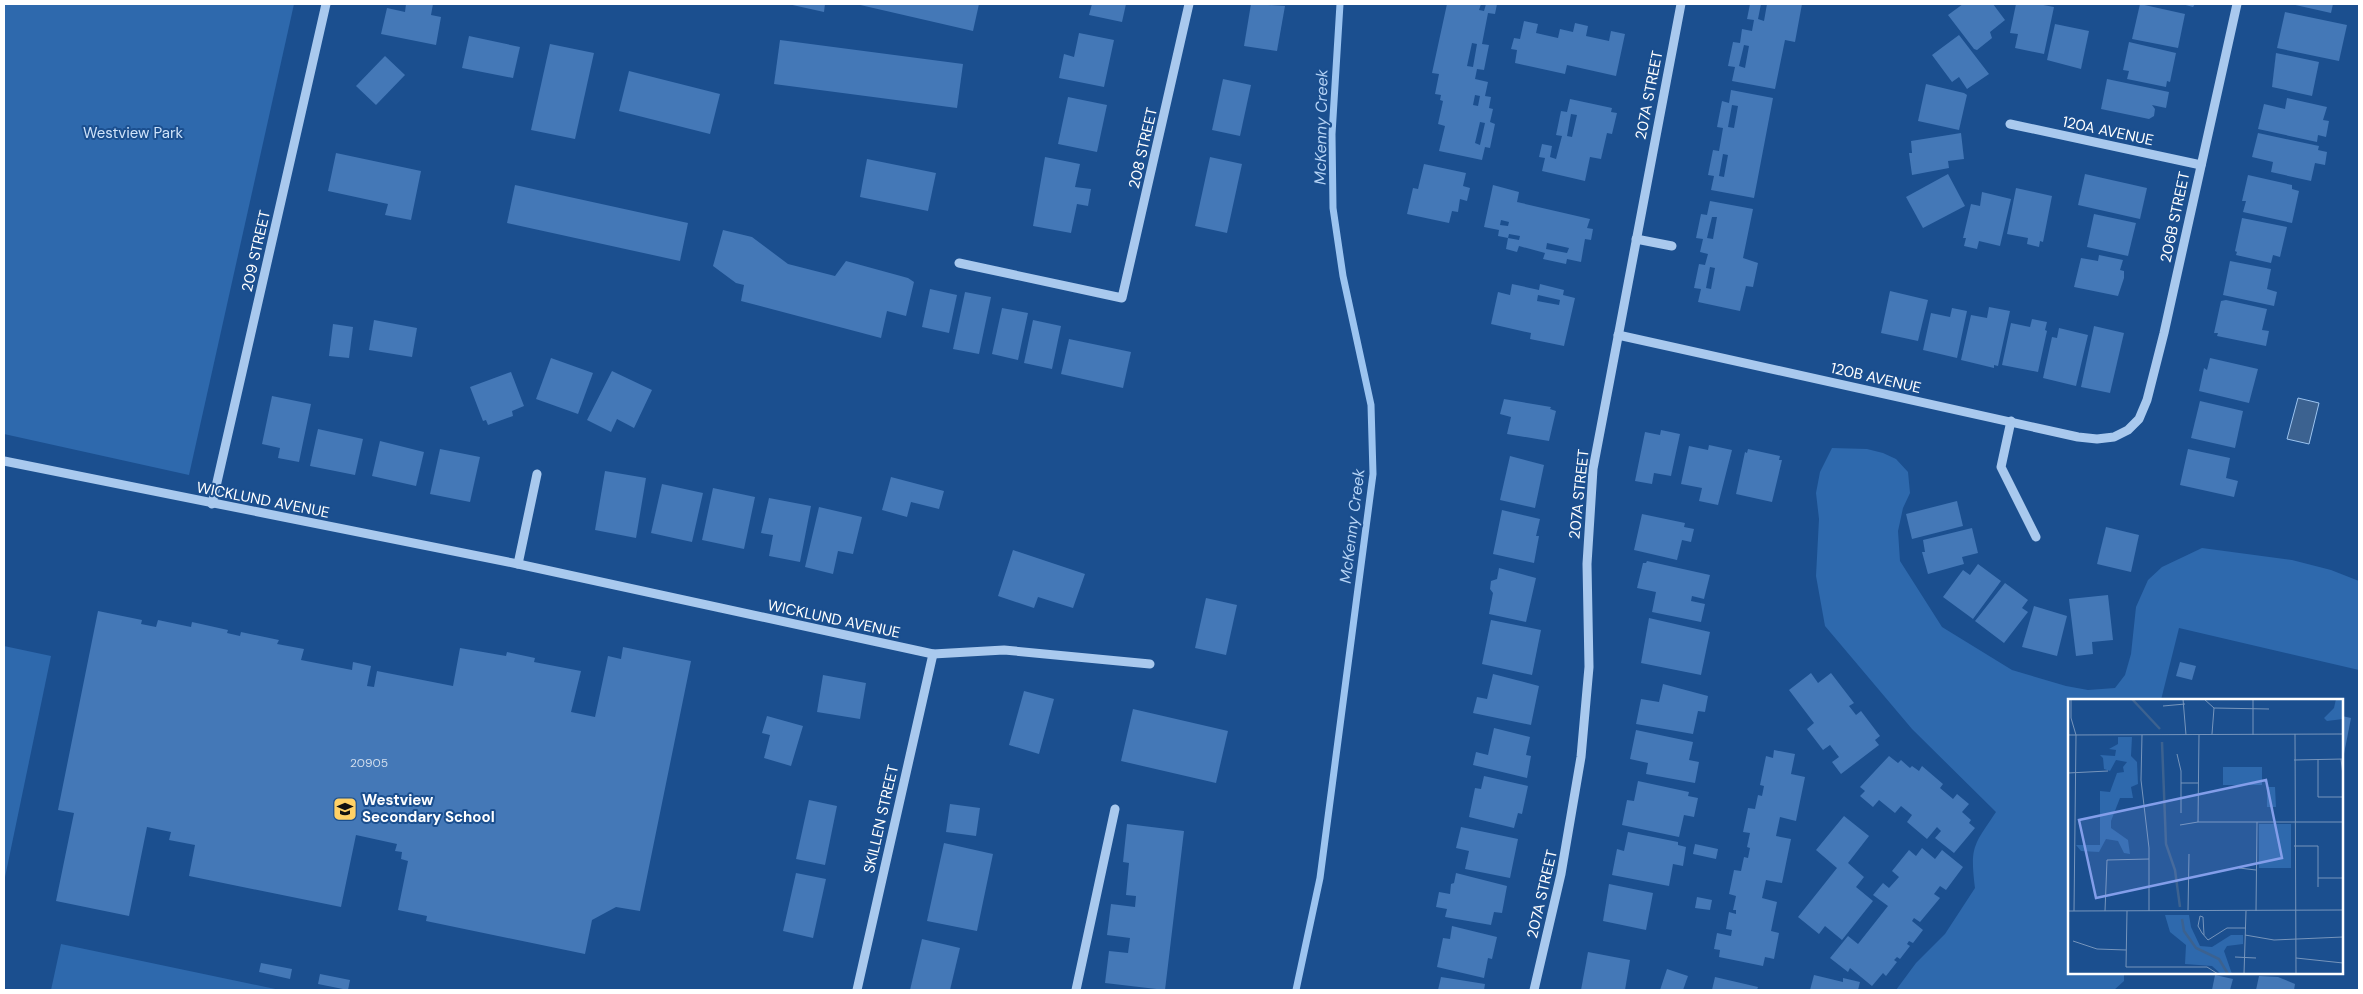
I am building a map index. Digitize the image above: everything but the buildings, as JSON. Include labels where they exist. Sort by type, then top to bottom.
[{"type":"street","name":"209 STREET","points":[[212,504],[326,4]]},
{"type":"street","name":"208 STREET","points":[[959,263],[1122,298],[1189,4]]},
{"type":"street","name":"207A STREET","points":[[1534,990],[1561,874],[1581,757],[1589,668],[1587,564],[1593,469],[1681,4]]},
{"type":"street","name":"206B STREET","points":[[2128,430],[2139,419],[2147,400],[2237,4]]},
{"type":"street","name":"120A AVENUE","points":[[2010,124],[2201,165]]},
{"type":"street","points":[[1636,239],[1672,246]]},
{"type":"street","name":"120B AVENUE","points":[[1618,334],[2078,437],[2097,439],[2114,437],[2128,430]]},
{"type":"street","points":[[2011,422],[2001,467],[2036,537]]},
{"type":"street","name":"WICKLUND AVENUE","points":[[4,462],[518,564],[932,654],[1004,650],[1150,664]]},
{"type":"street","points":[[518,564],[537,474]]},
{"type":"street","name":"SKILLEN STREET","points":[[857,990],[932,654]]},
{"type":"street","points":[[1076,990],[1115,809]]},
{"type":"green space","name":"Westview Park","points":[[4,4],[294,4],[189,475],[4,434]]},
{"type":"green space","points":[[1832,448],[1867,449],[1896,459],[1908,472],[1910,493],[1903,508],[1898,531],[1900,561],[1942,627],[2012,670],[2066,686],[2088,690],[2115,688],[2125,675],[2131,654],[2136,607],[2148,580],[2162,567],[2202,548],[2292,560],[2331,570],[2359,581],[2359,670],[2179,628],[2161,699],[2068,699],[2068,974],[2124,974],[2124,981],[2114,990],[1896,990],[1916,963],[1945,934],[1975,888],[1973,855],[1975,847],[1982,832],[1996,812],[1912,729],[1825,626],[1816,576],[1819,519],[1816,493],[1820,472]]},
{"type":"green space","points":[[4,646],[51,656],[4,882]]},
{"type":"green space","points":[[61,944],[280,990],[51,990]]},
{"type":"shaded area","points":[[2298,398],[2319,403],[2309,444],[2287,439]]},
{"type":"waterway","name":"McKenny Creek","points":[[1296,990],[1320,878],[1373,474],[1371,405],[1343,276],[1333,208],[1332,134],[1340,4]]},
{"type":"place","name":"Westview Secondary School","points":[[345,809]]}]
